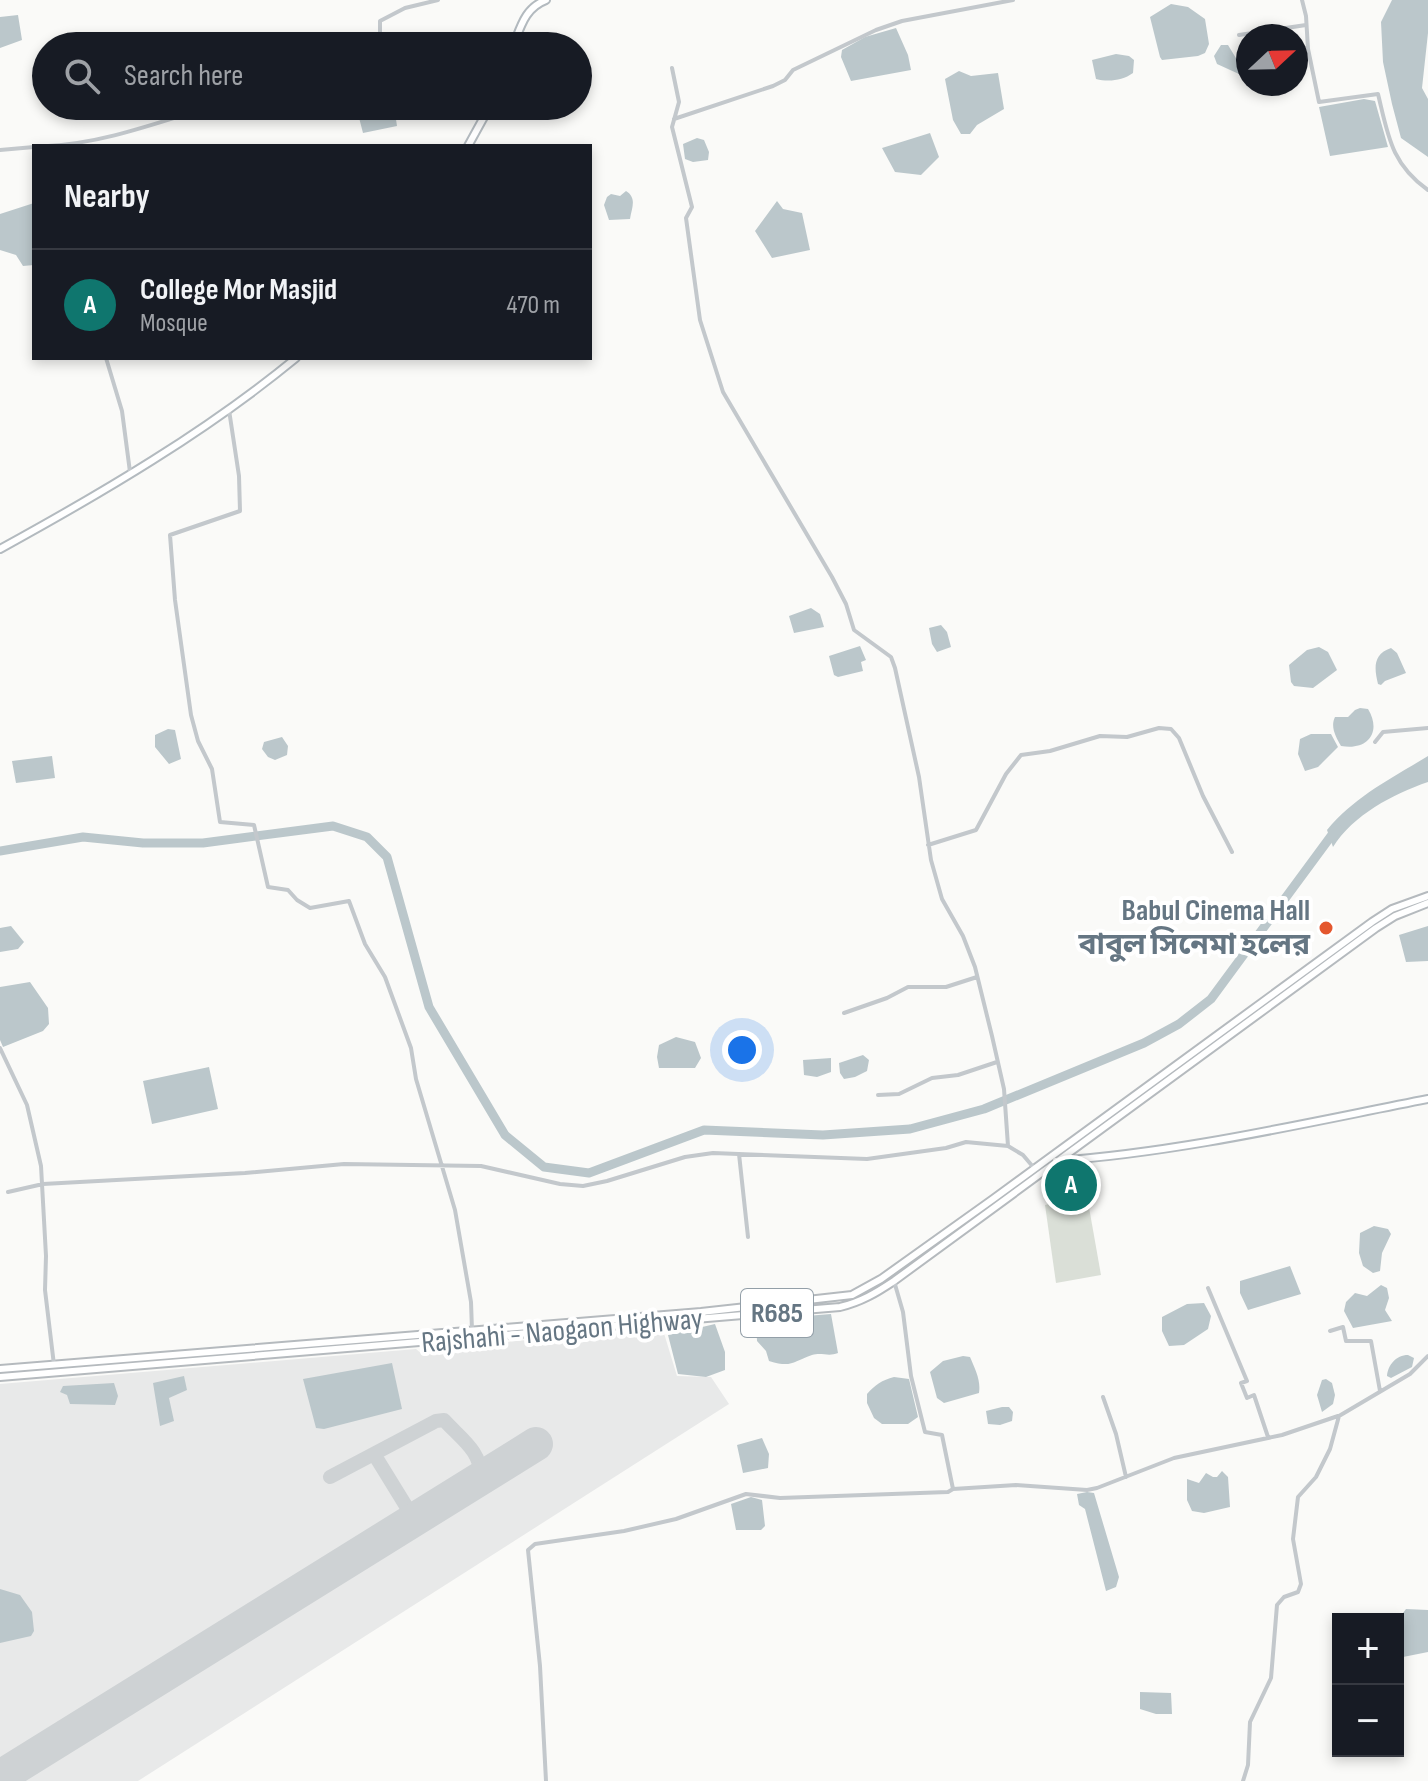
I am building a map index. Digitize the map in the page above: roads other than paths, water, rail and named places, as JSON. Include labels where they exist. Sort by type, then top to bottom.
[{"type":"main road","points":[[519,32],[526,14],[542,0]]},
{"type":"main road","points":[[469,144],[482,120]]},
{"type":"main road","points":[[0,549],[130,472],[228,409],[293,360]]},
{"type":"main road","name":"Rajshahi - Naogaon Highway","points":[[0,1369],[472,1330],[489,1333],[840,1307],[870,1297],[894,1281],[1372,922],[1392,909],[1428,896]]},
{"type":"main road","name":"Rajshahi - Naogaon Highway","points":[[0,1377],[838,1298],[866,1288],[1376,928],[1395,916],[1428,903]]},
{"type":"main road","points":[[1056,1161],[1115,1157],[1340,1118],[1428,1099]]},
{"type":"main road","points":[[942,1235],[947,1242]]},
{"type":"street","points":[[380,32],[380,21],[405,8],[438,0]]},
{"type":"street","points":[[674,119],[773,86],[785,80],[793,70],[876,30],[902,21],[1013,0]]},
{"type":"street","points":[[1302,0],[1306,24]]},
{"type":"street","points":[[1308,49],[1319,102],[1378,94],[1399,163],[1428,190]]},
{"type":"street","points":[[672,68],[679,102],[672,127],[692,207],[686,218],[700,320],[709,353],[723,392],[832,577],[846,604],[854,630],[891,657],[903,700],[919,777],[928,845],[942,899],[963,936],[977,977],[998,1062],[1004,1089],[1008,1146]]},
{"type":"street","points":[[78,144],[115,137],[169,120]]},
{"type":"street","points":[[0,150],[32,147]]},
{"type":"street","points":[[107,360],[122,411],[130,472]]},
{"type":"street","points":[[228,409],[239,476],[240,511],[170,535],[191,715],[198,741],[212,769],[220,822],[254,825],[268,887],[288,890],[310,908],[349,901],[365,944],[385,977],[399,1010],[442,1166],[462,1249],[471,1302],[472,1330]]},
{"type":"street","points":[[928,845],[976,830],[1006,774],[1021,755],[1050,751],[1100,736],[1127,737],[1159,728],[1171,729],[1179,738],[1203,796],[1232,852]]},
{"type":"street","points":[[1375,742],[1383,732],[1428,728]]},
{"type":"street","points":[[844,1013],[908,987],[946,987],[977,977]]},
{"type":"street","points":[[0,1048],[27,1105],[43,1184],[45,1290],[54,1365]]},
{"type":"street","points":[[878,1095],[899,1094],[932,1078],[958,1075],[998,1062]]},
{"type":"street","points":[[0,1193],[43,1184],[245,1173],[332,1164],[481,1166],[560,1184],[583,1186],[685,1157],[713,1153],[867,1159],[946,1148],[966,1142],[1008,1146],[1023,1155],[1034,1168]]},
{"type":"street","points":[[739,1154],[748,1237]]},
{"type":"street","points":[[8,1192],[19,1189]]},
{"type":"street","points":[[894,1281],[903,1312],[911,1376],[925,1432],[942,1435],[953,1489]]},
{"type":"street","points":[[1208,1288],[1247,1381],[1241,1383],[1247,1398],[1254,1395],[1268,1437]]},
{"type":"street","points":[[1330,1331],[1343,1327],[1346,1341],[1371,1341],[1380,1391]]},
{"type":"street","points":[[546,1781],[540,1666],[528,1550],[535,1544],[624,1531],[676,1519],[746,1494],[780,1498],[948,1492],[953,1489],[1016,1485],[1087,1490],[1174,1458],[1308,1428],[1339,1416],[1410,1374],[1428,1356]]},
{"type":"street","points":[[1103,1397],[1126,1477]]},
{"type":"street","points":[[1243,1781],[1248,1765],[1250,1722],[1271,1678],[1277,1605],[1284,1597],[1298,1592],[1301,1584],[1293,1539],[1298,1497],[1316,1477],[1330,1449],[1339,1416]]},
{"type":"waterway","points":[[0,851],[83,837],[143,843],[203,843],[333,826],[367,837],[387,857],[429,1007],[505,1135],[544,1167],[589,1173],[704,1130],[823,1135],[910,1129],[984,1109],[1144,1043],[1179,1024],[1211,999],[1337,828]]},
{"type":"place","name":"Babul Cinema Hall বাবুল সিনেমা হলের","points":[[1326,928]]},
{"type":"place","name":"College Mor Masjid","points":[[1071,1185]]}]
